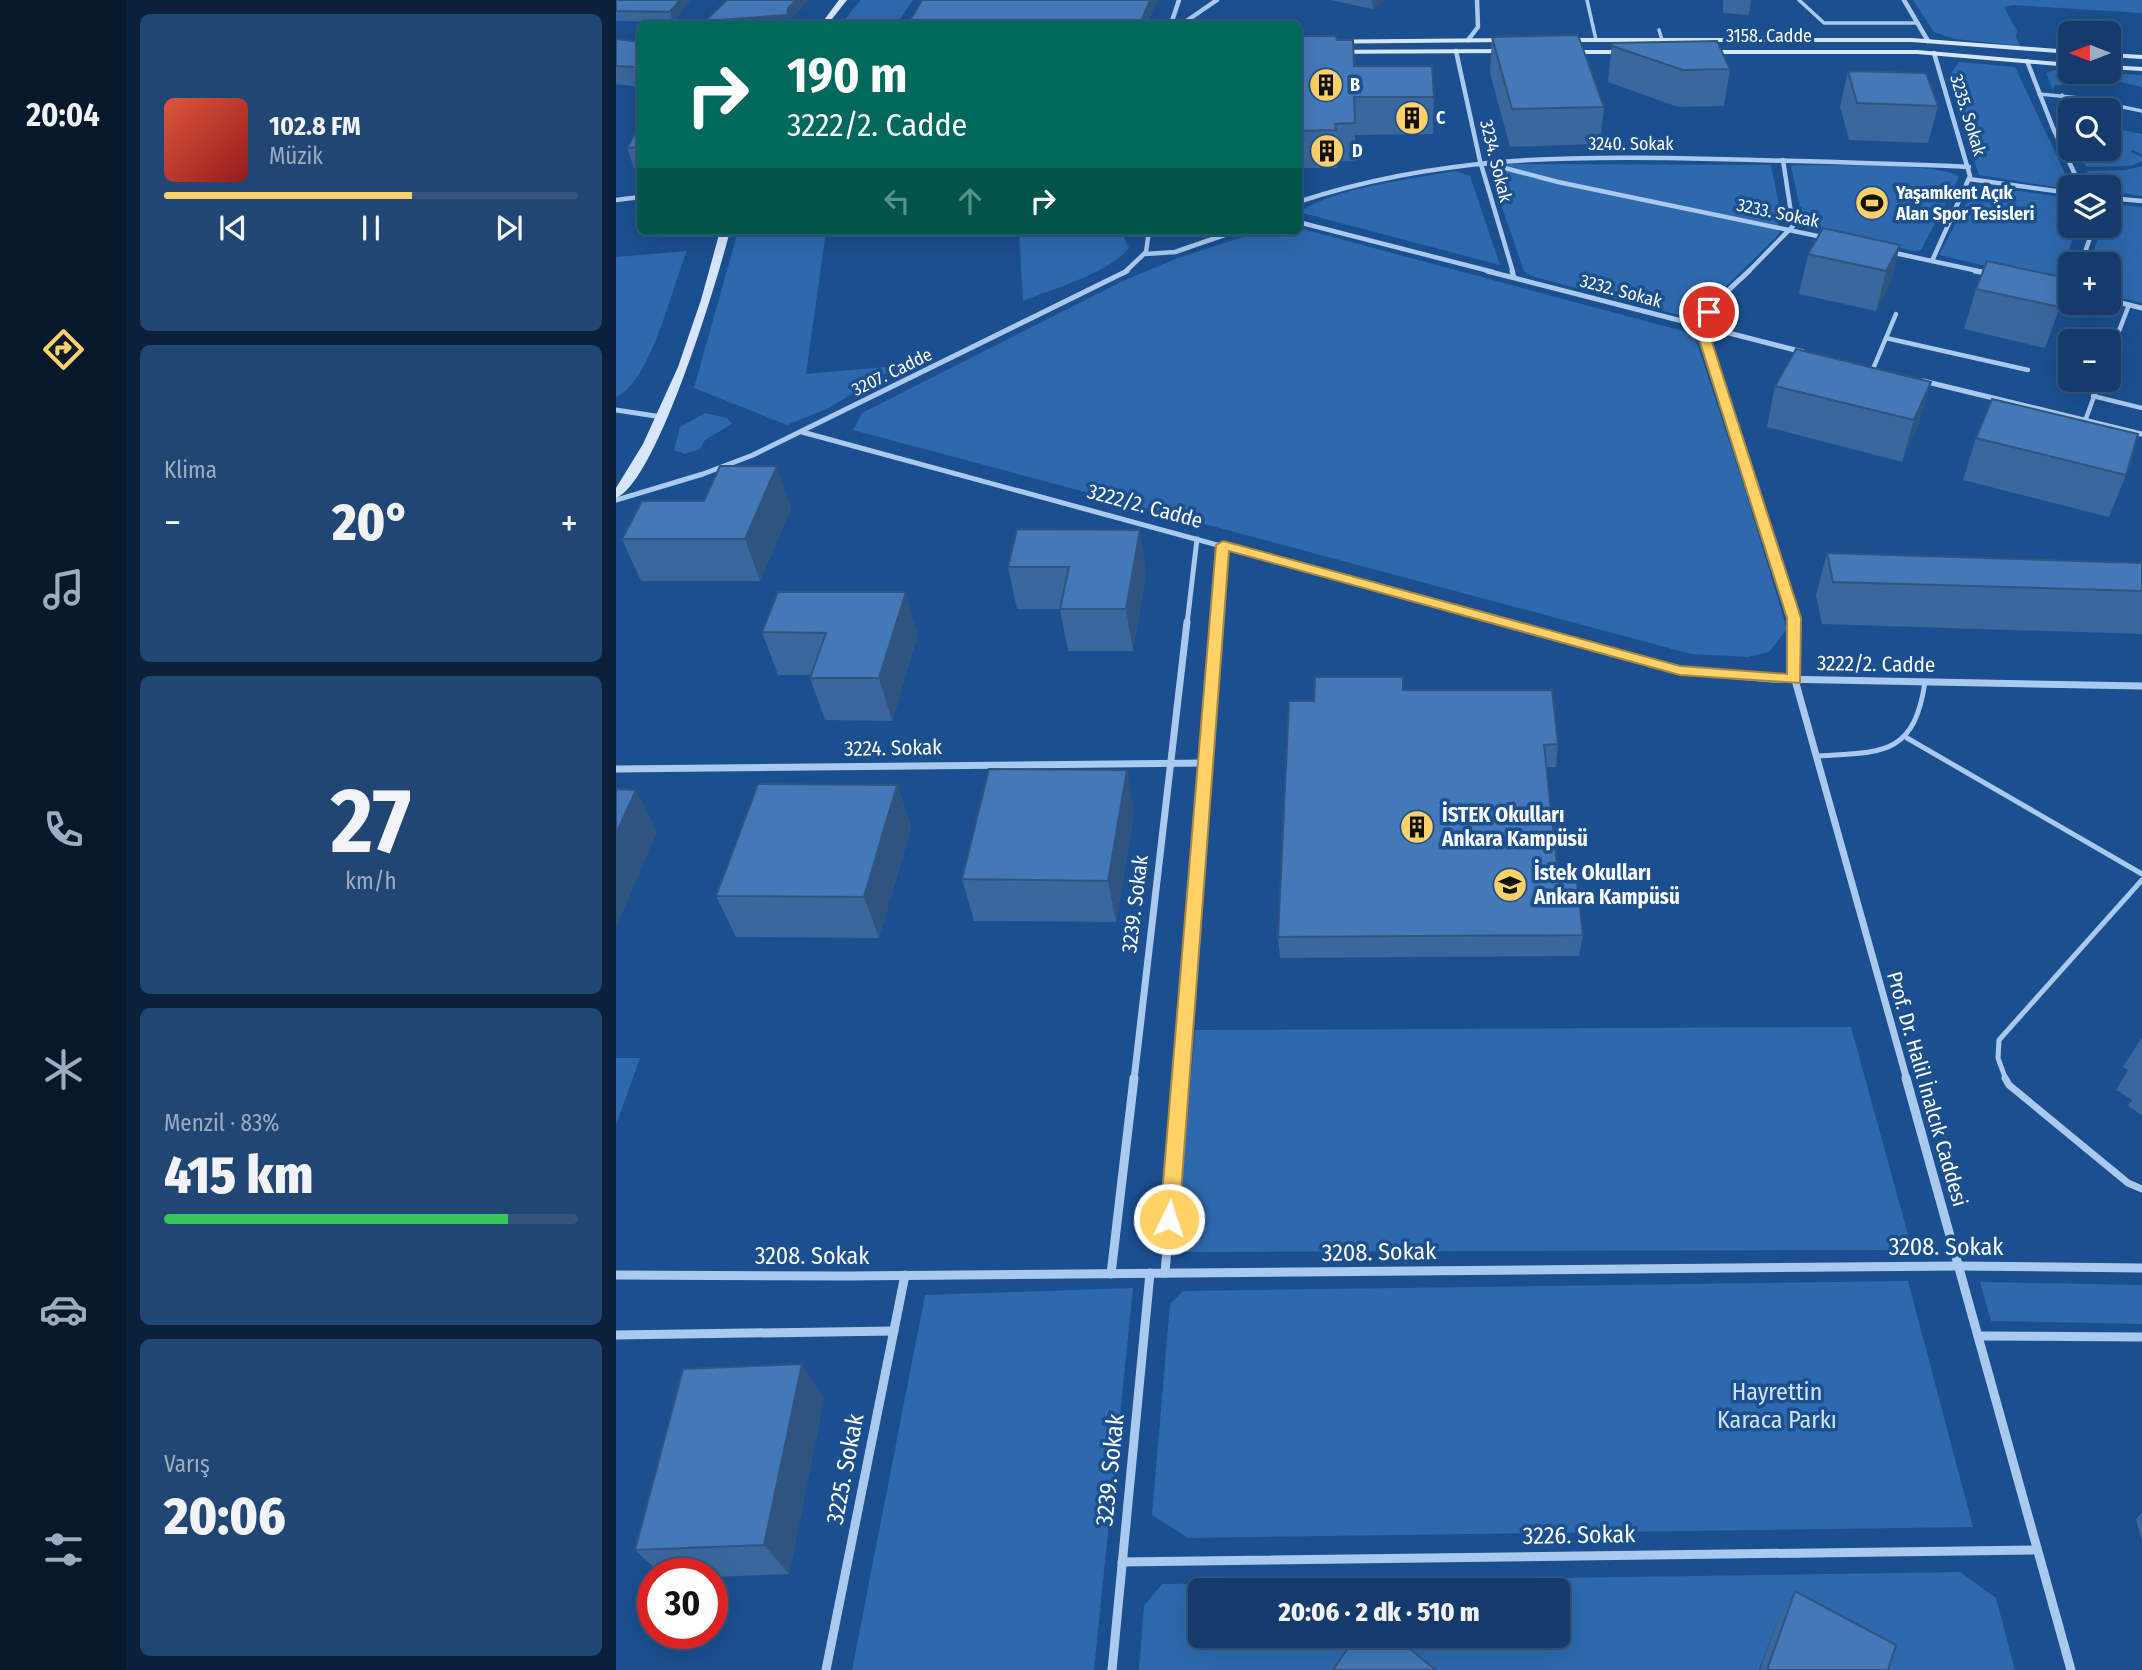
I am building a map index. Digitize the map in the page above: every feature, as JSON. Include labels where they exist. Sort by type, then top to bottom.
[{"type":"street","points":[[826,21],[843,0]]},
{"type":"street","points":[[1172,21],[1179,0]]},
{"type":"street","points":[[1186,21],[1217,0]]},
{"type":"street","points":[[1456,51],[1478,30],[1480,22],[1477,0]]},
{"type":"street","points":[[1904,0],[1934,53]]},
{"type":"street","points":[[1302,42],[1520,40]]},
{"type":"street","name":"3158. Cadde","points":[[1545,40],[1928,41],[2058,51]]},
{"type":"street","name":"3234. Sokak","points":[[1456,51],[1480,161],[1514,277]]},
{"type":"street","points":[[1302,52],[1527,51]]},
{"type":"street","points":[[1555,51],[1637,52]]},
{"type":"street","name":"3158. Cadde","points":[[1692,52],[1934,53],[2058,64]]},
{"type":"street","name":"3235. Sokak","points":[[1933,261],[1969,179],[1969,167],[1934,53]]},
{"type":"street","points":[[2121,56],[2142,57]]},
{"type":"street","points":[[2027,61],[2076,175]]},
{"type":"street","points":[[2121,68],[2142,69]]},
{"type":"street","name":"3240. Sokak","points":[[1302,200],[1366,182],[1480,161],[1629,157],[1969,167]]},
{"type":"street","points":[[1703,327],[1713,307],[1791,230],[1793,220],[1783,160]]},
{"type":"street","name":"3233. Sokak","points":[[1480,161],[1558,182],[1831,239]]},
{"type":"street","points":[[1969,179],[2058,191]]},
{"type":"street","points":[[616,200],[637,197]]},
{"type":"street","points":[[2121,199],[2142,201]]},
{"type":"street","name":"3232. Sokak","points":[[1302,223],[1808,353]]},
{"type":"street","points":[[616,498],[636,468],[662,417],[702,316],[724,235]]},
{"type":"street","points":[[1149,235],[1146,254],[1175,252],[1224,235]]},
{"type":"street","points":[[1882,250],[1995,275]]},
{"type":"street","name":"3207. Cadde","points":[[616,498],[729,465],[802,432],[1121,275],[1135,266],[1146,254]]},
{"type":"street","points":[[2121,303],[2142,308]]},
{"type":"street","name":"Prof. Dr. Halil İnalcık Caddesi","points":[[1703,327],[1794,618],[1795,680],[2071,1670]]},
{"type":"street","points":[[1860,366],[1886,372]]},
{"type":"street","points":[[1913,379],[2142,434]]},
{"type":"street","points":[[616,410],[662,417]]},
{"type":"street","name":"3222/2. Cadde","points":[[802,432],[1680,671],[1795,680],[2142,686]]},
{"type":"street","name":"3239. Sokak","points":[[1111,1274],[1197,538]]},
{"type":"street","points":[[1165,1273],[1223,545]]},
{"type":"street","name":"3224. Sokak","points":[[616,769],[1206,762]]},
{"type":"street","name":"3208. Sokak","points":[[616,1275],[1111,1274],[1958,1266],[2142,1268]]},
{"type":"street","name":"3239. Sokak","points":[[1112,1670],[1150,1273]]},
{"type":"street","name":"3225. Sokak","points":[[826,1670],[905,1275]]},
{"type":"street","points":[[616,1335],[894,1331]]},
{"type":"street","points":[[1978,1336],[2142,1337]]},
{"type":"street","name":"3226. Sokak","points":[[1122,1562],[2037,1550]]},
{"type":"lane","points":[[1587,0],[1596,40]]},
{"type":"lane","points":[[1799,0],[1824,23],[1917,23]]},
{"type":"lane","points":[[1659,30],[1662,40]]},
{"type":"lane","points":[[2039,94],[2062,95],[2142,111]]},
{"type":"lane","points":[[2120,329],[2129,305]]},
{"type":"lane","points":[[1873,369],[1896,314]]},
{"type":"lane","points":[[1886,338],[2028,370]]},
{"type":"lane","points":[[2085,421],[2095,392]]},
{"type":"lane","points":[[2093,396],[2142,408]]},
{"type":"lane","points":[[1816,755],[1868,751],[1907,738],[1916,727],[1921,714],[1925,682]]},
{"type":"lane","points":[[1907,738],[2142,874]]},
{"type":"lane","points":[[2142,880],[1999,1040],[1997,1050],[2001,1073],[2009,1084],[2128,1183],[2142,1189]]},
{"type":"green space","points":[[861,0],[913,0],[900,19],[920,21],[844,21]]},
{"type":"green space","points":[[1913,0],[2142,0],[2142,13],[2013,5],[2004,7],[2017,31],[2016,37],[2020,46],[1955,39],[1934,32]]},
{"type":"green space","points":[[1959,62],[2015,67],[2066,175],[2058,175],[2058,188],[1979,175],[1947,79]]},
{"type":"green space","points":[[2058,70],[2058,84],[2062,84],[2055,85],[2053,90],[2046,73]]},
{"type":"green space","points":[[2121,74],[2142,75],[2142,87],[2121,82]]},
{"type":"green space","points":[[2121,130],[2142,134],[2142,155],[2133,150],[2130,152],[2142,157],[2142,161],[2131,166],[2086,167],[2083,161],[2121,161]]},
{"type":"green space","points":[[1504,164],[1771,165],[1782,221],[1778,224],[1779,234],[1693,319],[1531,276],[1524,271],[1488,167],[1494,169]]},
{"type":"green space","name":"Yaşamkent Açık Alan Spor Tesisleri","points":[[1791,166],[1908,167],[1948,172],[1959,177],[1921,250],[1914,251],[1804,226]]},
{"type":"green space","points":[[2142,166],[2142,196],[2121,192],[2121,175],[2089,175],[2087,171],[2125,170]]},
{"type":"green space","points":[[1455,171],[1470,176],[1500,265],[1302,213],[1314,204],[1332,197],[1396,181]]},
{"type":"green space","name":"Yaşamkent Açık Alan Spor Tesisleri","points":[[1976,185],[2058,196],[2058,238],[2073,238],[2068,252],[2058,252],[2056,282],[1939,255]]},
{"type":"green space","points":[[2121,205],[2142,207],[2142,303],[2121,298],[2121,252],[2093,252],[2098,238],[2121,238]]},
{"type":"green space","points":[[1302,229],[1694,334],[1787,629],[1769,652],[1748,657],[1691,654],[853,430],[862,413],[1121,282],[1175,259],[1249,235],[1302,235]]},
{"type":"green space","points":[[737,235],[825,235],[806,374],[897,366],[829,408],[787,425],[694,388]]},
{"type":"green space","points":[[1019,235],[1123,235],[1129,248],[1108,265],[1023,301]]},
{"type":"green space","points":[[687,251],[650,354],[640,373],[628,388],[616,397],[616,257]]},
{"type":"green space","points":[[705,413],[727,418],[732,424],[705,440],[700,449],[685,454],[674,450],[680,427]]},
{"type":"green space","points":[[1851,1027],[1909,1238],[1897,1250],[1186,1252],[1178,1226],[1195,1030]]},
{"type":"green space","points":[[616,1058],[640,1058],[616,1125]]},
{"type":"green space","name":"Hayrettin Karaca Parkı","points":[[1908,1281],[1973,1527],[1188,1538],[1152,1515],[1170,1304],[1183,1291]]},
{"type":"green space","points":[[1980,1282],[2142,1285],[2142,1324],[1991,1321]]},
{"type":"green space","points":[[1133,1288],[1094,1670],[852,1670],[925,1295]]},
{"type":"green space","points":[[1960,1572],[1996,1598],[2015,1670],[1872,1670],[1778,1619],[1759,1670],[1139,1670],[1144,1606],[1162,1584],[1188,1584],[1188,1648],[1570,1648],[1570,1578],[1561,1578]]},
{"type":"building","points":[[616,0],[680,0],[670,12],[616,11]]},
{"type":"building","points":[[727,0],[796,0],[788,8],[787,15],[705,21]]},
{"type":"building","points":[[922,0],[1150,0],[1141,21],[910,21]]},
{"type":"building","points":[[1578,35],[1604,107],[1512,109],[1492,37]]},
{"type":"building","points":[[1302,36],[1336,36],[1337,40],[1353,40],[1354,66],[1432,66],[1434,97],[1354,97],[1355,123],[1335,124],[1336,130],[1302,131]]},
{"type":"building","points":[[616,39],[637,42],[636,67],[616,66]]},
{"type":"building","points":[[1717,41],[1730,69],[1683,70],[1612,46],[1612,43]]},
{"type":"building","points":[[1848,71],[1926,73],[1938,106],[1857,103]]},
{"type":"building","points":[[637,130],[637,147],[627,148]]},
{"type":"building","points":[[1823,228],[1900,245],[1886,271],[1808,254]]},
{"type":"building","points":[[1987,261],[2058,276],[2058,307],[1976,289]]},
{"type":"building","points":[[1796,349],[1931,382],[1914,420],[1775,386]]},
{"type":"building","points":[[1992,399],[2138,434],[2126,475],[1976,438]]},
{"type":"building","points":[[720,466],[777,466],[745,539],[622,539],[642,501],[704,501]]},
{"type":"building","points":[[1017,529],[1140,530],[1126,609],[1060,609],[1069,567],[1008,567]]},
{"type":"building","points":[[1827,553],[2142,563],[2142,591],[1833,582]]},
{"type":"building","points":[[778,592],[906,592],[879,678],[810,678],[826,633],[762,632]]},
{"type":"building","name":"İSTEK Okulları Ankara Kampüsü","points":[[1315,677],[1403,677],[1403,690],[1552,690],[1558,744],[1544,745],[1557,866],[1575,865],[1583,935],[1278,937],[1289,701],[1314,701]]},
{"type":"building","points":[[989,769],[1127,770],[1108,881],[962,879]]},
{"type":"building","points":[[758,784],[897,785],[864,897],[716,896]]},
{"type":"building","points":[[616,789],[636,790],[616,834]]},
{"type":"building","points":[[802,1364],[764,1545],[635,1550],[683,1369]]},
{"type":"building","points":[[1795,1591],[1896,1645],[1888,1670],[1767,1670]]},
{"type":"building","points":[[1348,1648],[1409,1648],[1436,1670],[1333,1670]]},
{"type":"place","name":"B","points":[[1326,85]]},
{"type":"place","name":"C","points":[[1412,118]]},
{"type":"place","name":"D","points":[[1327,151]]},
{"type":"place","name":"Yaşamkent Açık Alan Spor Tesisleri","points":[[1872,203]]},
{"type":"place","name":"İSTEK Okulları Ankara Kampüsü","points":[[1417,827]]},
{"type":"place","name":"İstek Okulları Ankara Kampüsü","points":[[1510,885]]},
{"type":"route","points":[[1169,1219],[1223,545],[1680,671],[1795,680],[1794,618],[1704,336],[1703,327],[1709,312]]}]
